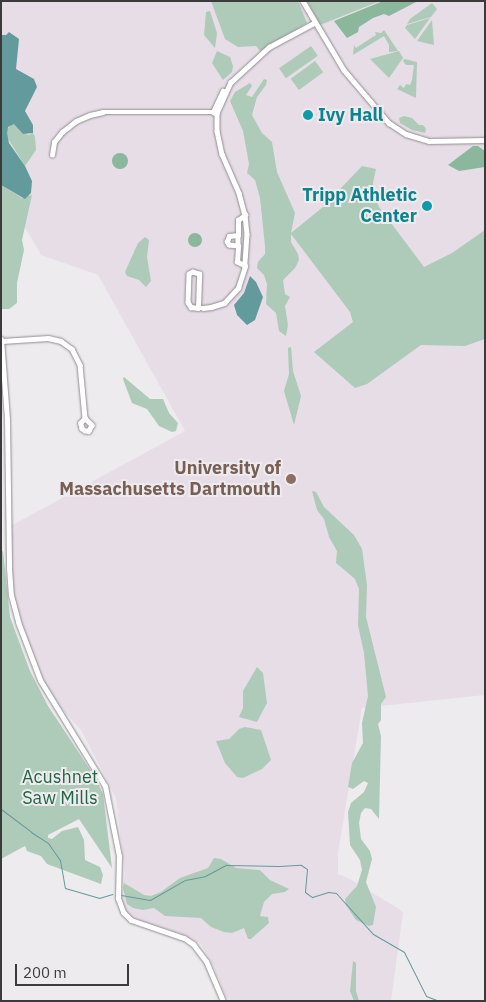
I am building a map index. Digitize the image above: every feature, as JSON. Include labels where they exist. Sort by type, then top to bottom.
[{"type":"street","points":[[303,1],[314,23],[357,88],[379,114],[396,128],[415,138],[433,141],[485,140]]},
{"type":"street","points":[[198,308],[200,277],[197,272],[191,272],[188,302],[191,307],[198,308],[218,306],[230,299],[238,288],[245,266],[247,234],[245,215],[239,193],[219,145],[215,113],[222,92],[252,60],[269,47],[314,23]]},
{"type":"street","points":[[52,155],[54,142],[62,132],[76,121],[90,115],[103,112],[215,113]]},
{"type":"street","points":[[245,215],[238,220],[237,262],[245,266]]},
{"type":"street","points":[[238,235],[229,236],[227,242],[229,245],[238,246]]},
{"type":"street","points":[[85,418],[80,365],[72,349],[61,341],[48,338],[1,340],[6,419],[9,568],[11,595],[18,622],[40,680],[106,786],[118,856],[118,898],[123,912],[131,920],[184,938],[192,944],[206,961],[223,1001]]},
{"type":"shaded area","name":"University of Massachusetts Dartmouth","points":[[1,1],[485,1],[485,695],[362,708],[338,853],[338,874],[350,879],[403,913],[391,1001],[231,1001],[225,995],[214,967],[201,944],[179,933],[150,925],[129,915],[121,901],[125,875],[116,798],[81,730],[56,703],[43,681],[31,651],[14,604],[9,527],[185,431],[98,275],[41,255],[14,208],[1,201]]},
{"type":"green space","points":[[211,1],[298,1],[307,23],[260,51],[256,46],[238,47],[225,39]]},
{"type":"green space","points":[[307,1],[380,1],[320,25]]},
{"type":"green space","points":[[383,1],[418,1],[389,16],[384,14],[373,18],[359,27],[358,32],[347,38],[334,21]]},
{"type":"green space","points":[[432,3],[437,9],[431,17],[407,24],[410,19]]},
{"type":"green space","points":[[210,11],[217,33],[215,48],[204,35],[206,12]]},
{"type":"green space","points":[[430,18],[415,39],[405,28],[407,25]]},
{"type":"green space","points":[[432,20],[434,45],[417,41]]},
{"type":"green space","points":[[384,30],[398,51],[389,52],[389,45],[384,36],[353,55],[354,45],[356,48],[376,35],[375,32],[381,33]]},
{"type":"green space","points":[[311,46],[318,56],[286,78],[279,68]]},
{"type":"green space","points":[[217,51],[230,57],[233,66],[232,72],[223,80],[212,63]]},
{"type":"green space","points":[[399,51],[403,58],[389,78],[370,59]]},
{"type":"green space","points":[[404,59],[417,62],[416,98],[397,89],[400,85],[404,88],[406,84],[410,85],[412,80],[414,65],[406,65],[403,61]]},
{"type":"green space","points":[[315,61],[323,72],[299,90],[291,79]]},
{"type":"green space","points":[[264,79],[267,80],[266,85],[257,97],[252,115],[262,133],[272,142],[277,172],[295,213],[291,233],[323,207],[362,166],[376,169],[373,183],[374,195],[379,207],[424,267],[452,253],[485,230],[485,339],[465,346],[421,345],[367,384],[355,388],[314,352],[353,322],[350,312],[291,234],[291,242],[298,254],[299,260],[295,268],[283,280],[285,294],[290,297],[285,306],[288,325],[286,336],[279,331],[276,313],[266,304],[267,284],[264,275],[257,268],[258,262],[265,254],[260,198],[255,180],[247,173],[249,164],[243,131],[230,101],[235,92],[250,83],[252,86],[246,95],[252,97]]},
{"type":"green space","points":[[404,116],[412,118],[419,125],[423,125],[426,129],[425,133],[412,130],[400,123],[399,118]]},
{"type":"green space","points":[[12,124],[16,124],[22,133],[29,135],[33,133],[35,137],[36,150],[25,166],[7,137],[7,129]]},
{"type":"green space","points":[[473,146],[478,146],[485,151],[485,167],[459,171],[448,165]]},
{"type":"green space","points":[[120,153],[128,161],[120,169],[112,161]]},
{"type":"green space","points":[[1,185],[22,198],[32,195],[22,240],[24,250],[17,283],[17,303],[9,309],[1,309]]},
{"type":"green space","points":[[192,233],[198,233],[202,240],[198,247],[192,247],[188,243],[188,237]]},
{"type":"green space","points":[[145,237],[149,240],[147,257],[151,281],[146,287],[139,280],[127,276],[125,272],[138,243]]},
{"type":"green space","points":[[291,347],[293,371],[301,396],[294,425],[284,391],[289,374],[288,348]]},
{"type":"green space","points":[[124,377],[150,399],[163,399],[169,413],[178,423],[176,431],[172,432],[159,426],[147,409],[132,403],[123,379]]},
{"type":"green space","points":[[312,491],[316,492],[324,507],[354,535],[362,549],[367,585],[366,617],[386,697],[381,704],[381,720],[378,724],[381,736],[379,819],[371,809],[365,808],[361,813],[359,823],[361,839],[370,851],[372,859],[366,882],[376,907],[373,925],[369,926],[356,920],[346,905],[345,899],[357,886],[362,870],[360,860],[350,845],[348,812],[351,803],[364,792],[368,783],[364,781],[353,789],[348,787],[352,763],[363,743],[362,723],[368,696],[364,653],[358,625],[359,589],[355,579],[336,563],[337,551],[329,537],[324,519],[317,510]]},
{"type":"green space","name":"Acushnet Saw Mills","points":[[3,551],[10,617],[30,671],[48,706],[95,777],[103,794],[112,868],[79,819],[48,835],[48,838],[52,839],[62,831],[78,827],[84,840],[85,860],[100,867],[103,875],[101,884],[47,864],[41,856],[27,851],[25,846],[1,859],[1,552]]},
{"type":"green space","points":[[257,667],[263,673],[267,703],[257,722],[239,717],[243,708],[243,691]]},
{"type":"green space","points":[[245,727],[261,730],[271,760],[262,769],[243,778],[237,777],[225,763],[216,741],[229,739],[239,729]]},
{"type":"green space","points":[[214,858],[221,859],[236,868],[260,870],[270,880],[289,889],[285,892],[272,894],[264,902],[260,916],[268,917],[269,923],[251,939],[248,939],[244,928],[232,933],[224,932],[211,927],[201,918],[165,916],[154,908],[143,910],[133,908],[127,904],[123,888],[124,883],[144,895],[151,896],[161,892],[180,878],[208,868]]},
{"type":"green space","points":[[353,961],[356,963],[356,991],[359,1001],[354,1001],[350,991]]},
{"type":"water","points":[[9,32],[19,39],[16,69],[34,79],[37,87],[25,111],[33,125],[33,133],[23,134],[14,124],[8,127],[7,133],[9,143],[25,166],[32,181],[31,193],[25,199],[1,185],[1,35],[6,35]]},
{"type":"water","points":[[250,276],[256,282],[263,297],[255,320],[247,325],[237,315],[234,305],[244,293]]},
{"type":"waterway","points":[[1,809],[48,843],[60,860],[65,888],[99,898],[112,894]]},
{"type":"waterway","points":[[121,895],[150,900],[185,880],[205,876],[226,865],[301,865],[307,869],[305,892],[312,897],[328,892],[336,893],[373,934],[404,952],[426,996],[439,1001]]},
{"type":"place","name":"Ivy Hall","points":[[308,115]]},
{"type":"place","name":"Tripp Athletic Center","points":[[427,206]]},
{"type":"place","name":"University of Massachusetts Dartmouth","points":[[291,479]]}]
